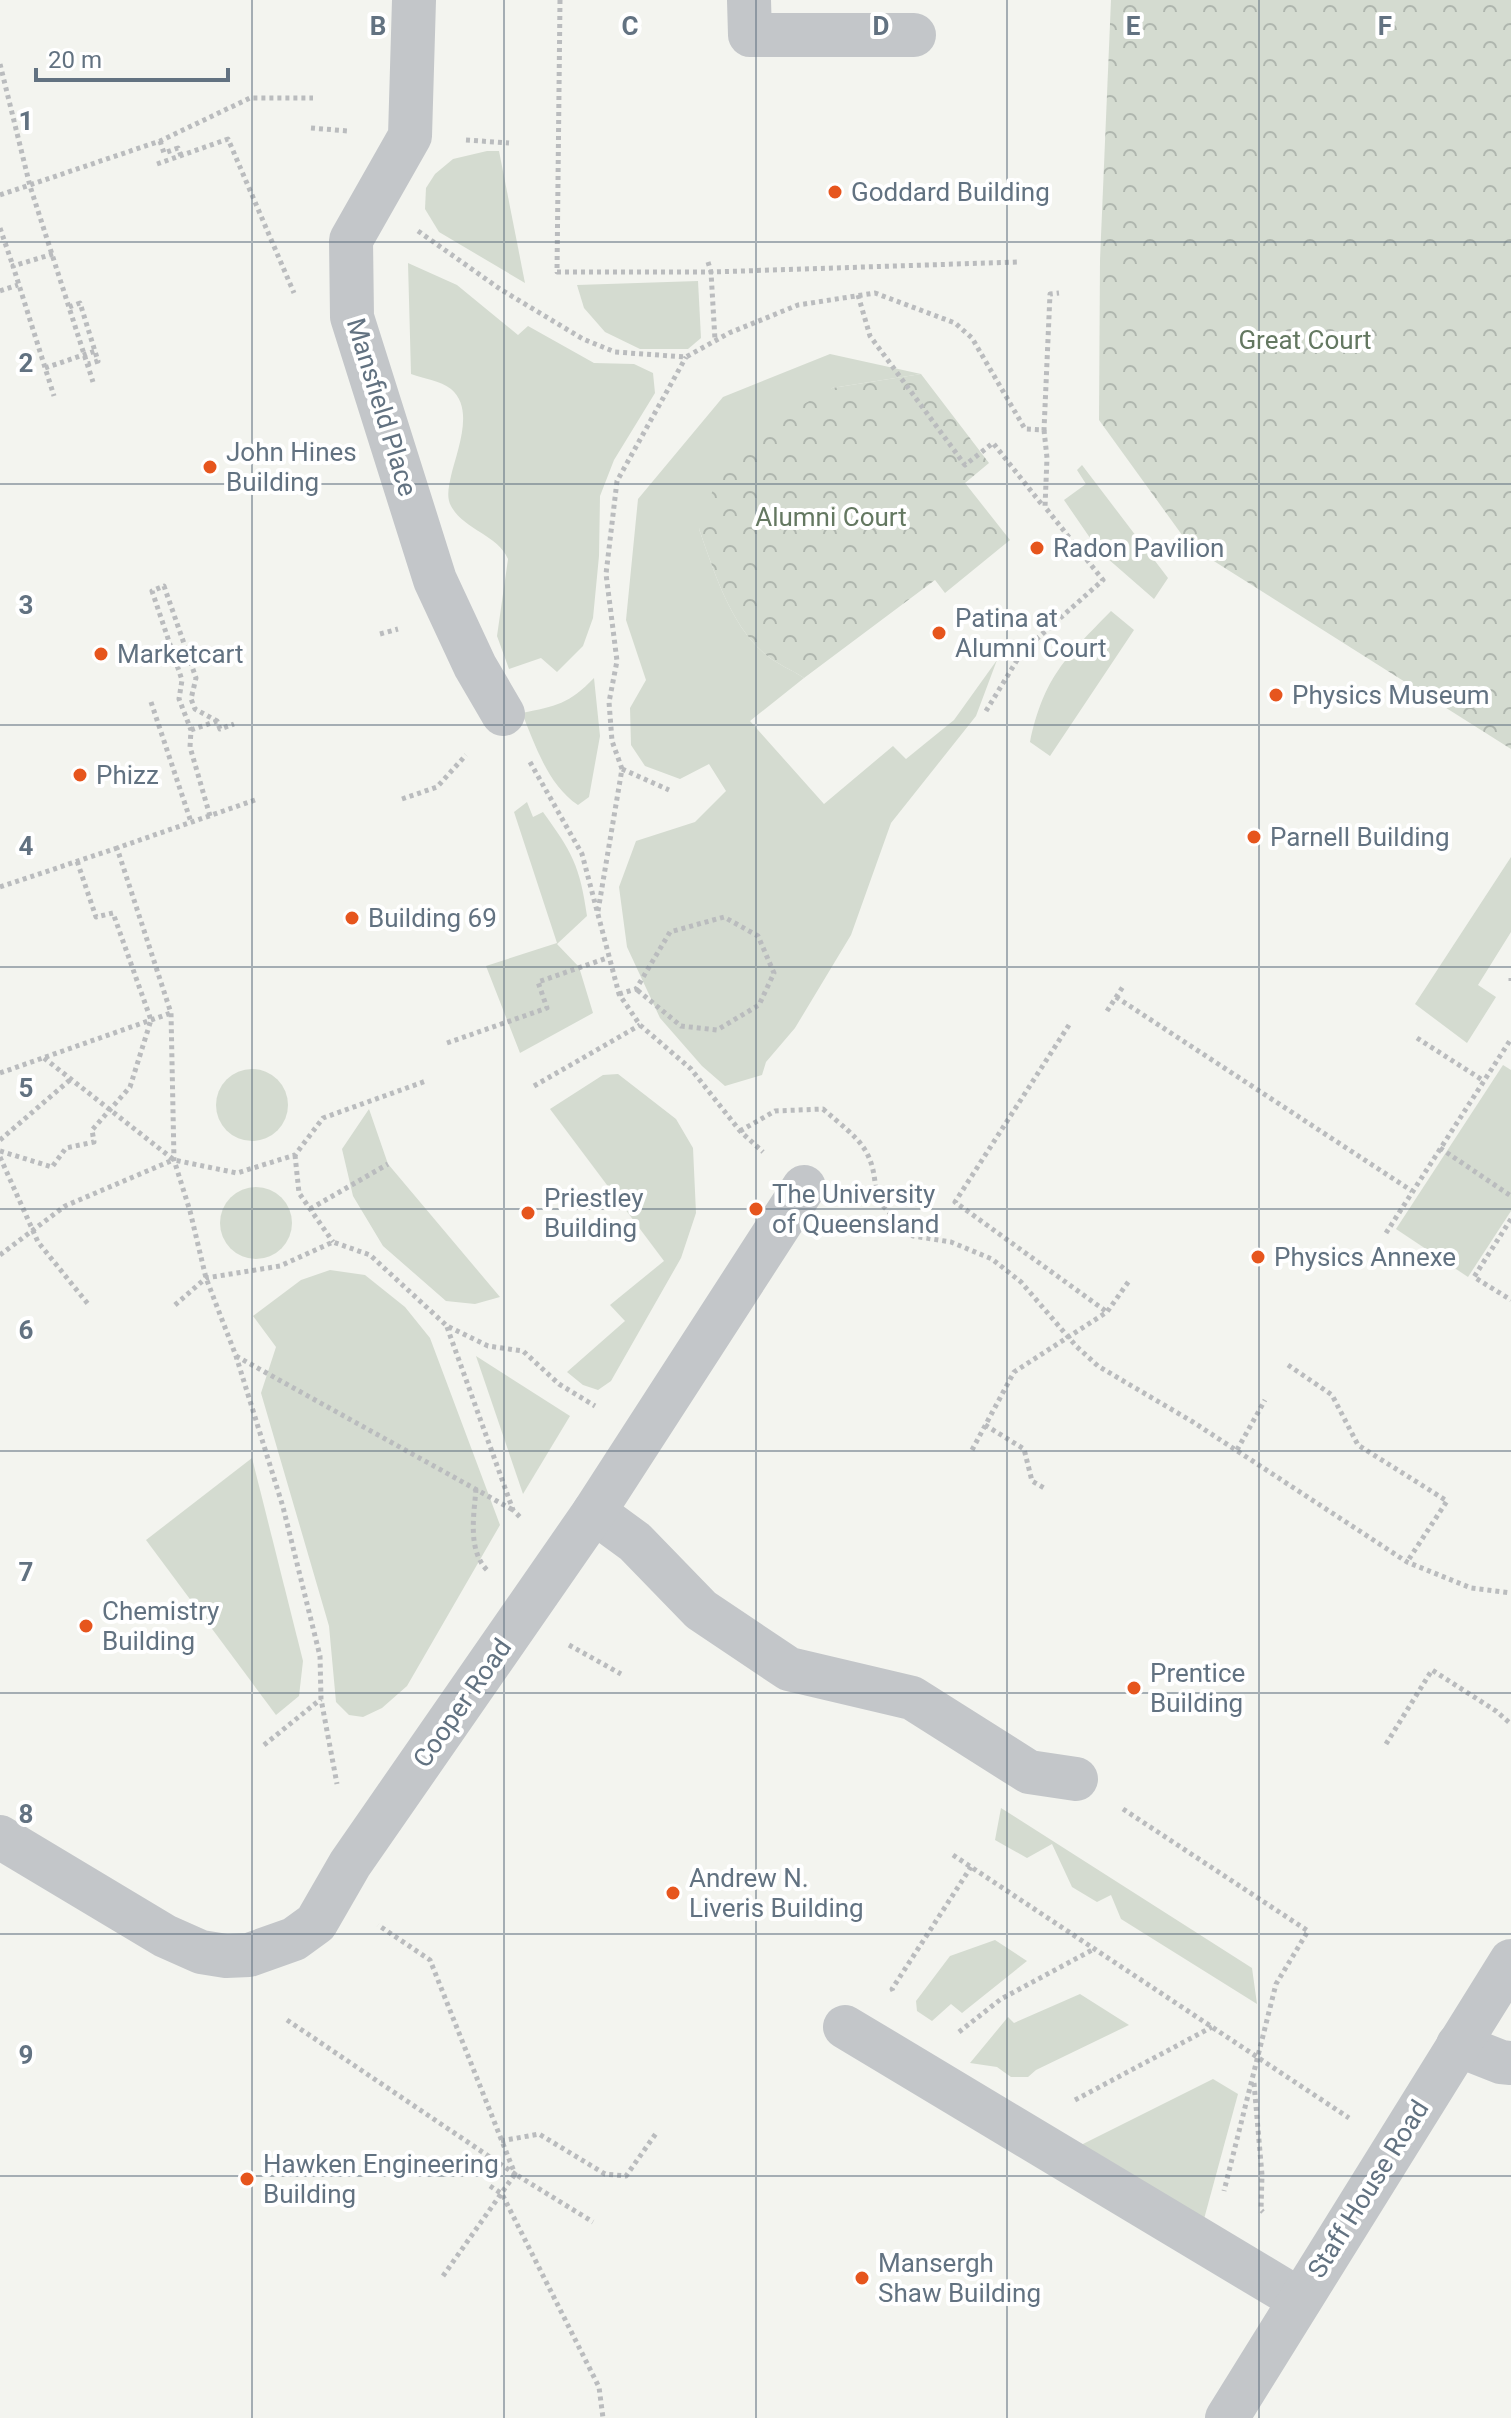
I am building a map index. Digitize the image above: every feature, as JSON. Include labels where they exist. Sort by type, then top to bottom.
[{"type":"street","name":"Mansfield Place","points":[[414,0],[410,136],[351,240],[352,317],[435,580],[475,666],[503,714]]},
{"type":"street","points":[[749,0],[750,35],[914,35]]},
{"type":"street","name":"Cooper Road","points":[[0,1837],[165,1936],[201,1952],[226,1956],[249,1955],[294,1939],[316,1923],[342,1879],[594,1512],[804,1187]]},
{"type":"street","points":[[594,1512],[635,1542],[701,1610],[789,1669],[912,1698],[1029,1772],[1076,1779]]},
{"type":"street","name":"Staff House Road","points":[[1227,2418],[1511,1961]]},
{"type":"street","points":[[845,2027],[1300,2300]]},
{"type":"street","points":[[1458,2045],[1511,2063]]},
{"type":"path","points":[[560,0],[557,272],[711,272],[1018,262]]},
{"type":"path","points":[[0,64],[30,186],[93,382]]},
{"type":"path","points":[[0,195],[160,141],[250,98],[313,98]]},
{"type":"path","points":[[160,141],[164,153],[178,148],[181,156]]},
{"type":"path","points":[[375,200],[500,289],[583,339],[615,352],[686,357]]},
{"type":"path","points":[[0,228],[54,396]]},
{"type":"path","points":[[13,266],[53,254]]},
{"type":"path","points":[[708,262],[715,341]]},
{"type":"path","points":[[0,291],[18,285]]},
{"type":"path","points":[[598,913],[622,769],[612,741],[609,702],[617,661],[606,574],[617,481],[686,357],[729,333],[798,305],[875,293],[955,323],[972,338],[1025,429],[1044,430]]},
{"type":"path","points":[[1045,507],[1047,458],[1044,430],[1050,294],[1059,293]]},
{"type":"path","points":[[858,295],[870,336],[965,465],[993,443],[1103,580],[1022,652],[986,711]]},
{"type":"path","points":[[45,368],[95,351],[80,303],[69,307]]},
{"type":"path","points":[[88,364],[98,361],[92,341]]},
{"type":"path","points":[[210,816],[190,747],[191,730],[179,699],[182,680],[152,591],[164,586],[196,678],[191,699],[195,709],[217,721],[220,729],[234,724]]},
{"type":"path","points":[[151,702],[191,822]]},
{"type":"path","points":[[402,799],[437,787],[503,714],[582,854],[607,958],[619,994],[640,1025],[691,1069],[740,1131],[775,1111],[823,1109],[860,1141],[875,1170],[876,1199],[913,1236],[951,1242],[992,1259],[1021,1282],[1069,1338],[1098,1366],[1237,1450],[1407,1562],[1471,1588],[1511,1593]]},
{"type":"path","points":[[191,730],[217,721]]},
{"type":"path","points":[[622,769],[669,790]]},
{"type":"path","points":[[0,887],[255,800]]},
{"type":"path","points":[[117,848],[171,1013],[174,1160],[206,1278],[236,1356],[287,1522],[320,1656],[321,1699],[342,1879],[430,1960],[515,2174]]},
{"type":"path","points":[[0,1154],[52,1167],[66,1148],[94,1142],[92,1130],[130,1087],[151,1020],[113,913],[96,917],[77,861]]},
{"type":"path","points":[[619,994],[636,989],[670,932],[724,917],[758,936],[774,973],[759,1005],[717,1030],[681,1026],[636,989]]},
{"type":"path","points":[[447,1043],[547,1008],[538,982],[607,958]]},
{"type":"path","points":[[1107,1011],[1124,985]]},
{"type":"path","points":[[1116,997],[1412,1191]]},
{"type":"path","points":[[0,1073],[171,1013]]},
{"type":"path","points":[[534,1086],[640,1025]]},
{"type":"path","points":[[1069,1025],[955,1202],[1107,1312]]},
{"type":"path","points":[[1417,1038],[1484,1081]]},
{"type":"path","points":[[1386,1233],[1511,1039]]},
{"type":"path","points":[[44,1058],[174,1160],[237,1173],[295,1155],[323,1118],[426,1081]]},
{"type":"path","points":[[0,1140],[71,1079]]},
{"type":"path","points":[[1440,1148],[1511,1196]]},
{"type":"path","points":[[0,1154],[38,1242],[88,1304]]},
{"type":"path","points":[[295,1155],[299,1193],[333,1242],[370,1255],[447,1326],[488,1346],[523,1351],[559,1384],[598,1408]]},
{"type":"path","points":[[0,1255],[65,1206],[174,1160]]},
{"type":"path","points":[[310,1209],[388,1164]]},
{"type":"path","points":[[1511,1219],[1474,1277],[1511,1300]]},
{"type":"path","points":[[175,1305],[206,1278],[280,1266],[333,1242]]},
{"type":"path","points":[[972,1450],[1014,1372],[1107,1312],[1129,1281]]},
{"type":"path","points":[[447,1326],[513,1510]]},
{"type":"path","points":[[236,1356],[513,1510],[527,1524]]},
{"type":"path","points":[[1288,1365],[1332,1395],[1358,1445],[1447,1501],[1407,1562]]},
{"type":"path","points":[[1237,1450],[1265,1400]]},
{"type":"path","points":[[985,1425],[1024,1449],[1032,1481],[1046,1489]]},
{"type":"path","points":[[476,1489],[473,1525],[478,1562],[496,1579]]},
{"type":"path","points":[[568,1645],[621,1674]]},
{"type":"path","points":[[1386,1744],[1432,1670],[1511,1724]]},
{"type":"path","points":[[264,1745],[321,1699]]},
{"type":"path","points":[[1076,1779],[1308,1931],[1276,1984],[1223,2198]]},
{"type":"path","points":[[953,1855],[1352,2120]]},
{"type":"path","points":[[899,1999],[892,1989],[971,1867]]},
{"type":"path","points":[[955,2035],[1001,1999],[1094,1949]]},
{"type":"path","points":[[287,2020],[515,2174],[593,2222]]},
{"type":"path","points":[[1067,2104],[1212,2027]]},
{"type":"path","points":[[1253,2079],[1262,2205]]},
{"type":"path","points":[[501,2141],[539,2134],[605,2174],[626,2176],[657,2132]]},
{"type":"path","points":[[443,2276],[515,2174]]},
{"type":"path","points":[[490,2186],[502,2194],[599,2387],[603,2418]]},
{"type":"green space","name":"Great Court","points":[[1111,0],[1511,0],[1511,749],[1190,546],[1099,420],[1100,260]]},
{"type":"green space","points":[[499,151],[525,283],[439,232],[425,209],[426,188],[435,174],[453,159]]},
{"type":"green space","points":[[408,263],[457,285],[518,335],[528,326],[594,363],[634,364],[653,373],[655,393],[614,460],[600,496],[599,556],[593,618],[583,646],[557,672],[541,658],[509,669],[497,636],[508,559],[497,544],[464,521],[449,503],[449,484],[462,430],[462,407],[458,397],[447,386],[411,374]]},
{"type":"green space","points":[[698,281],[701,338],[688,349],[640,349],[605,332],[584,308],[577,285]]},
{"type":"green space","points":[[830,354],[921,374],[832,388],[699,529],[725,596],[742,629],[766,655],[804,678],[750,721],[824,804],[893,746],[906,759],[954,720],[997,660],[976,716],[891,823],[851,935],[795,1028],[766,1062],[762,1075],[725,1086],[702,1066],[660,1018],[627,947],[619,887],[636,841],[695,822],[726,791],[709,764],[680,779],[645,766],[631,745],[630,708],[646,680],[626,620],[638,499],[723,397]]},
{"type":"green space","name":"Alumni Court","points":[[921,374],[989,463],[965,483],[1010,540],[945,593],[935,580],[804,678],[770,658],[753,643],[725,596],[699,529],[716,481],[749,435],[832,388]]},
{"type":"green space","points":[[1082,465],[1168,578],[1154,599],[1099,551],[1064,500],[1086,484],[1077,470]]},
{"type":"green space","points":[[1111,611],[1134,630],[1050,756],[1030,742],[1042,701],[1059,669]]},
{"type":"green space","points":[[594,678],[600,736],[589,797],[578,805],[551,776],[522,713],[561,703]]},
{"type":"green space","points":[[527,802],[533,817],[543,812],[568,849],[578,872],[587,916],[557,944],[579,967],[593,1013],[520,1053],[486,966],[557,943],[514,812]]},
{"type":"green space","points":[[1511,857],[1511,932],[1478,985],[1496,997],[1467,1043],[1415,1004]]},
{"type":"green space","points":[[1503,1065],[1511,1070],[1511,1211],[1468,1277],[1396,1229]]},
{"type":"green space","points":[[252,1069],[272,1075],[282,1085],[288,1105],[282,1125],[272,1135],[252,1141],[232,1135],[222,1125],[216,1105],[222,1085],[232,1075]]},
{"type":"green space","points":[[618,1074],[676,1119],[693,1148],[696,1213],[681,1258],[611,1381],[598,1390],[583,1385],[567,1372],[625,1321],[610,1305],[664,1261],[550,1109],[603,1075]]},
{"type":"green space","points":[[369,1109],[388,1164],[500,1297],[475,1304],[446,1301],[383,1246],[353,1196],[342,1149]]},
{"type":"green space","points":[[256,1187],[276,1193],[286,1203],[292,1223],[286,1243],[276,1253],[256,1259],[236,1253],[226,1243],[220,1223],[226,1203],[236,1193]]},
{"type":"green space","points":[[330,1270],[365,1275],[405,1307],[430,1338],[500,1525],[407,1686],[382,1708],[363,1717],[349,1715],[336,1702],[329,1626],[261,1393],[276,1347],[253,1316],[301,1280]]},
{"type":"green space","points":[[476,1356],[570,1416],[523,1494]]},
{"type":"green space","points":[[252,1458],[303,1661],[299,1696],[276,1715],[146,1540]]},
{"type":"green space","points":[[1001,1808],[1252,1968],[1257,2004],[1121,1919],[1111,1895],[1097,1902],[1072,1887],[1052,1844],[1027,1858],[995,1840]]},
{"type":"green space","points":[[995,1940],[1027,1961],[962,2013],[951,2004],[932,2021],[917,2011],[916,2001],[950,1956]]},
{"type":"green space","points":[[1080,1994],[1129,2025],[1036,2070],[1028,2077],[1011,2077],[997,2067],[970,2063],[1008,2017],[1014,2023]]},
{"type":"green space","points":[[1213,2079],[1238,2094],[1204,2219],[1081,2145]]},
{"type":"place","name":"Goddard Building","points":[[835,192]]},
{"type":"place","name":"John Hines Building","points":[[210,467]]},
{"type":"place","name":"Radon Pavilion","points":[[1037,548]]},
{"type":"place","name":"Patina at Alumni Court","points":[[939,633]]},
{"type":"place","name":"Marketcart","points":[[101,654]]},
{"type":"place","name":"Physics Museum","points":[[1276,695]]},
{"type":"place","name":"Phizz","points":[[80,775]]},
{"type":"place","name":"Parnell Building","points":[[1254,837]]},
{"type":"place","name":"Building 69","points":[[352,918]]},
{"type":"place","name":"The University of Queensland","points":[[756,1209]]},
{"type":"place","name":"Priestley Building","points":[[528,1213]]},
{"type":"place","name":"Physics Annexe","points":[[1258,1257]]},
{"type":"place","name":"Chemistry Building","points":[[86,1626]]},
{"type":"place","name":"Prentice Building","points":[[1134,1688]]},
{"type":"place","name":"Andrew N. Liveris Building","points":[[673,1893]]},
{"type":"place","name":"Hawken Engineering Building","points":[[247,2179]]},
{"type":"place","name":"Mansergh Shaw Building","points":[[862,2278]]}]
